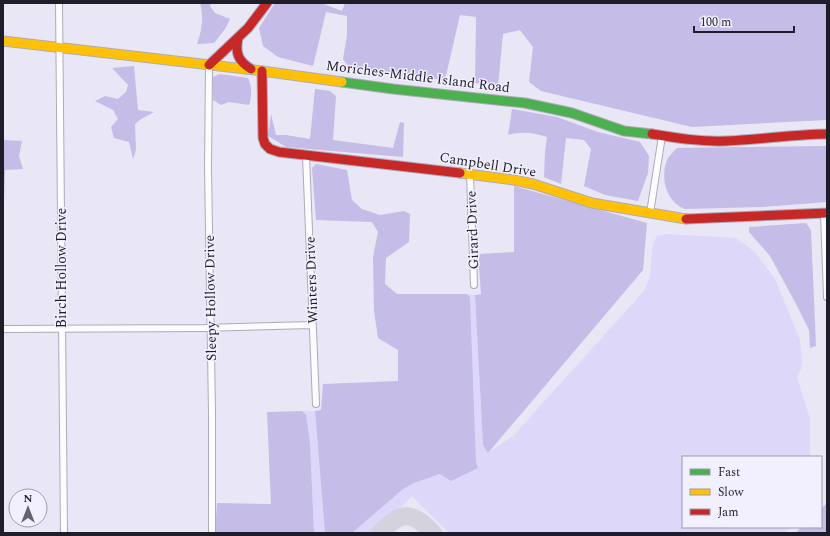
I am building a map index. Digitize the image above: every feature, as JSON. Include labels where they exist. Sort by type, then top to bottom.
[{"type":"main road","points":[[209,65],[238,38],[267,3]]},
{"type":"main road","points":[[238,38],[235,48],[237,58],[242,64],[252,70]]},
{"type":"main road","name":"Moriches-Middle Island Road","points":[[3,41],[262,71],[393,89],[525,103],[572,113],[624,131],[696,140],[725,141],[805,134],[827,134]]},
{"type":"main road","name":"Campbell Drive","points":[[262,71],[263,138],[265,144],[270,149],[279,152],[470,174],[533,184],[592,203],[688,219],[825,213]]},
{"type":"street","name":"Birch Hollow Drive","points":[[59,3],[64,533]]},
{"type":"street","name":"Sleepy Hollow Drive","points":[[209,65],[208,168],[212,413],[212,531]]},
{"type":"street","points":[[650,213],[662,136]]},
{"type":"street","name":"Winters Drive","points":[[306,156],[316,404]]},
{"type":"street","name":"Girard Drive","points":[[470,174],[474,285]]},
{"type":"street","points":[[825,213],[827,297]]},
{"type":"street","points":[[3,329],[312,325]]},
{"type":"shaded area","points":[[200,3],[211,3],[210,6],[215,13],[230,19],[225,29],[214,43],[197,44],[202,24]]},
{"type":"shaded area","points":[[275,3],[321,3],[342,11],[345,3],[827,3],[827,120],[692,127],[541,91],[529,82],[533,47],[520,30],[503,34],[498,86],[475,83],[476,17],[460,15],[445,80],[354,70],[349,68],[343,59],[347,35],[347,16],[326,12],[313,66],[278,57],[263,46],[259,28]]},
{"type":"shaded area","points":[[134,66],[138,110],[154,112],[135,124],[136,150],[133,159],[129,142],[114,138],[111,127],[118,119],[113,110],[95,101],[105,96],[118,99],[126,92],[128,85],[112,68]]},
{"type":"shaded area","points":[[220,74],[248,78],[251,92],[249,105],[229,102],[221,105],[213,100],[213,77]]},
{"type":"shaded area","points":[[315,89],[330,91],[336,96],[333,140],[393,148],[400,122],[404,123],[403,157],[286,147],[268,136],[271,114],[276,135],[310,139]]},
{"type":"shaded area","points":[[512,109],[557,117],[598,132],[640,142],[649,156],[648,173],[638,201],[605,195],[584,186],[591,149],[584,140],[566,138],[561,184],[544,177],[547,137],[528,133],[508,135]]},
{"type":"shaded area","points":[[3,140],[22,141],[19,156],[23,169],[5,170],[4,199],[3,199]]},
{"type":"shaded area","points":[[827,146],[827,202],[761,207],[685,209],[678,206],[673,201],[666,189],[664,174],[665,167],[668,158],[677,148]]},
{"type":"shaded area","points":[[316,164],[347,170],[352,200],[362,209],[380,215],[404,211],[410,214],[409,242],[386,258],[385,284],[397,294],[467,294],[470,297],[476,462],[478,468],[451,481],[440,474],[414,483],[403,489],[352,533],[325,533],[315,411],[321,410],[323,384],[398,381],[398,350],[378,338],[374,311],[373,257],[378,232],[372,222],[316,220],[312,168]]},
{"type":"shaded area","points":[[514,186],[647,223],[643,270],[488,453],[483,445],[475,295],[481,294],[478,254],[514,252]]},
{"type":"shaded area","points":[[806,223],[811,230],[816,346],[810,348],[809,330],[795,302],[770,256],[749,232],[749,227]]},
{"type":"shaded area","points":[[667,234],[736,238],[755,252],[775,279],[800,340],[802,360],[801,369],[797,377],[810,419],[810,456],[682,456],[682,528],[791,528],[785,533],[449,533],[412,496],[374,533],[352,533],[403,489],[414,483],[441,474],[478,468],[476,462],[470,297],[467,294],[475,295],[483,444],[488,453],[513,436],[644,291],[650,276],[653,243],[657,236]]},
{"type":"shaded area","points":[[302,411],[315,411],[325,533],[314,533],[310,443],[306,415]]},
{"type":"shaded area","points":[[302,411],[306,415],[310,443],[314,533],[215,533],[217,503],[271,504],[267,412]]},
{"type":"shaded area","points":[[827,503],[827,533],[795,533],[801,528],[822,528],[822,508]]},
{"type":"taxiway","points":[[380,533],[395,520],[407,516],[419,520],[433,533]]},
{"type":"traffic: fast","points":[[342,82],[525,103],[572,113],[624,131],[652,134]]},
{"type":"traffic: slow","points":[[3,41],[262,71],[342,82]]},
{"type":"traffic: slow","points":[[460,173],[514,180],[533,184],[592,203],[686,219]]},
{"type":"traffic: jam","points":[[209,65],[248,28],[267,3]]},
{"type":"traffic: jam","points":[[238,38],[238,56],[240,60],[251,69]]},
{"type":"traffic: jam","points":[[262,71],[263,138],[265,144],[270,149],[279,152],[460,173]]},
{"type":"traffic: jam","points":[[652,134],[707,141],[827,134]]},
{"type":"traffic: jam","points":[[686,219],[827,213]]}]
